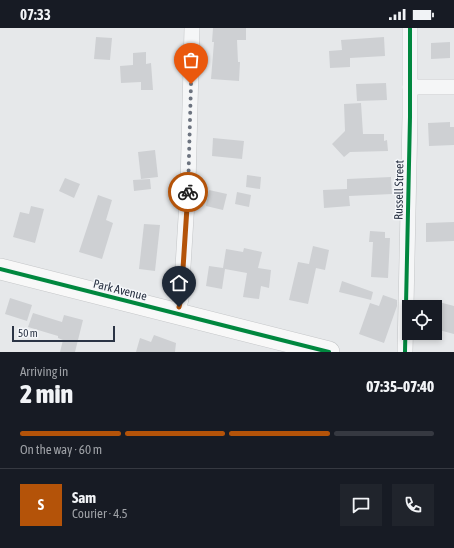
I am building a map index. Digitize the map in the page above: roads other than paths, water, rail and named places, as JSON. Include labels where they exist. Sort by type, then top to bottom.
[{"type":"street","points":[[177,315],[181,299],[188,185],[192,28]]},
{"type":"street","name":"Russell Street","points":[[405,352],[410,28]]},
{"type":"street","points":[[410,87],[454,87]]},
{"type":"street","name":"Park Avenue","points":[[0,269],[177,315],[329,352]]}]
